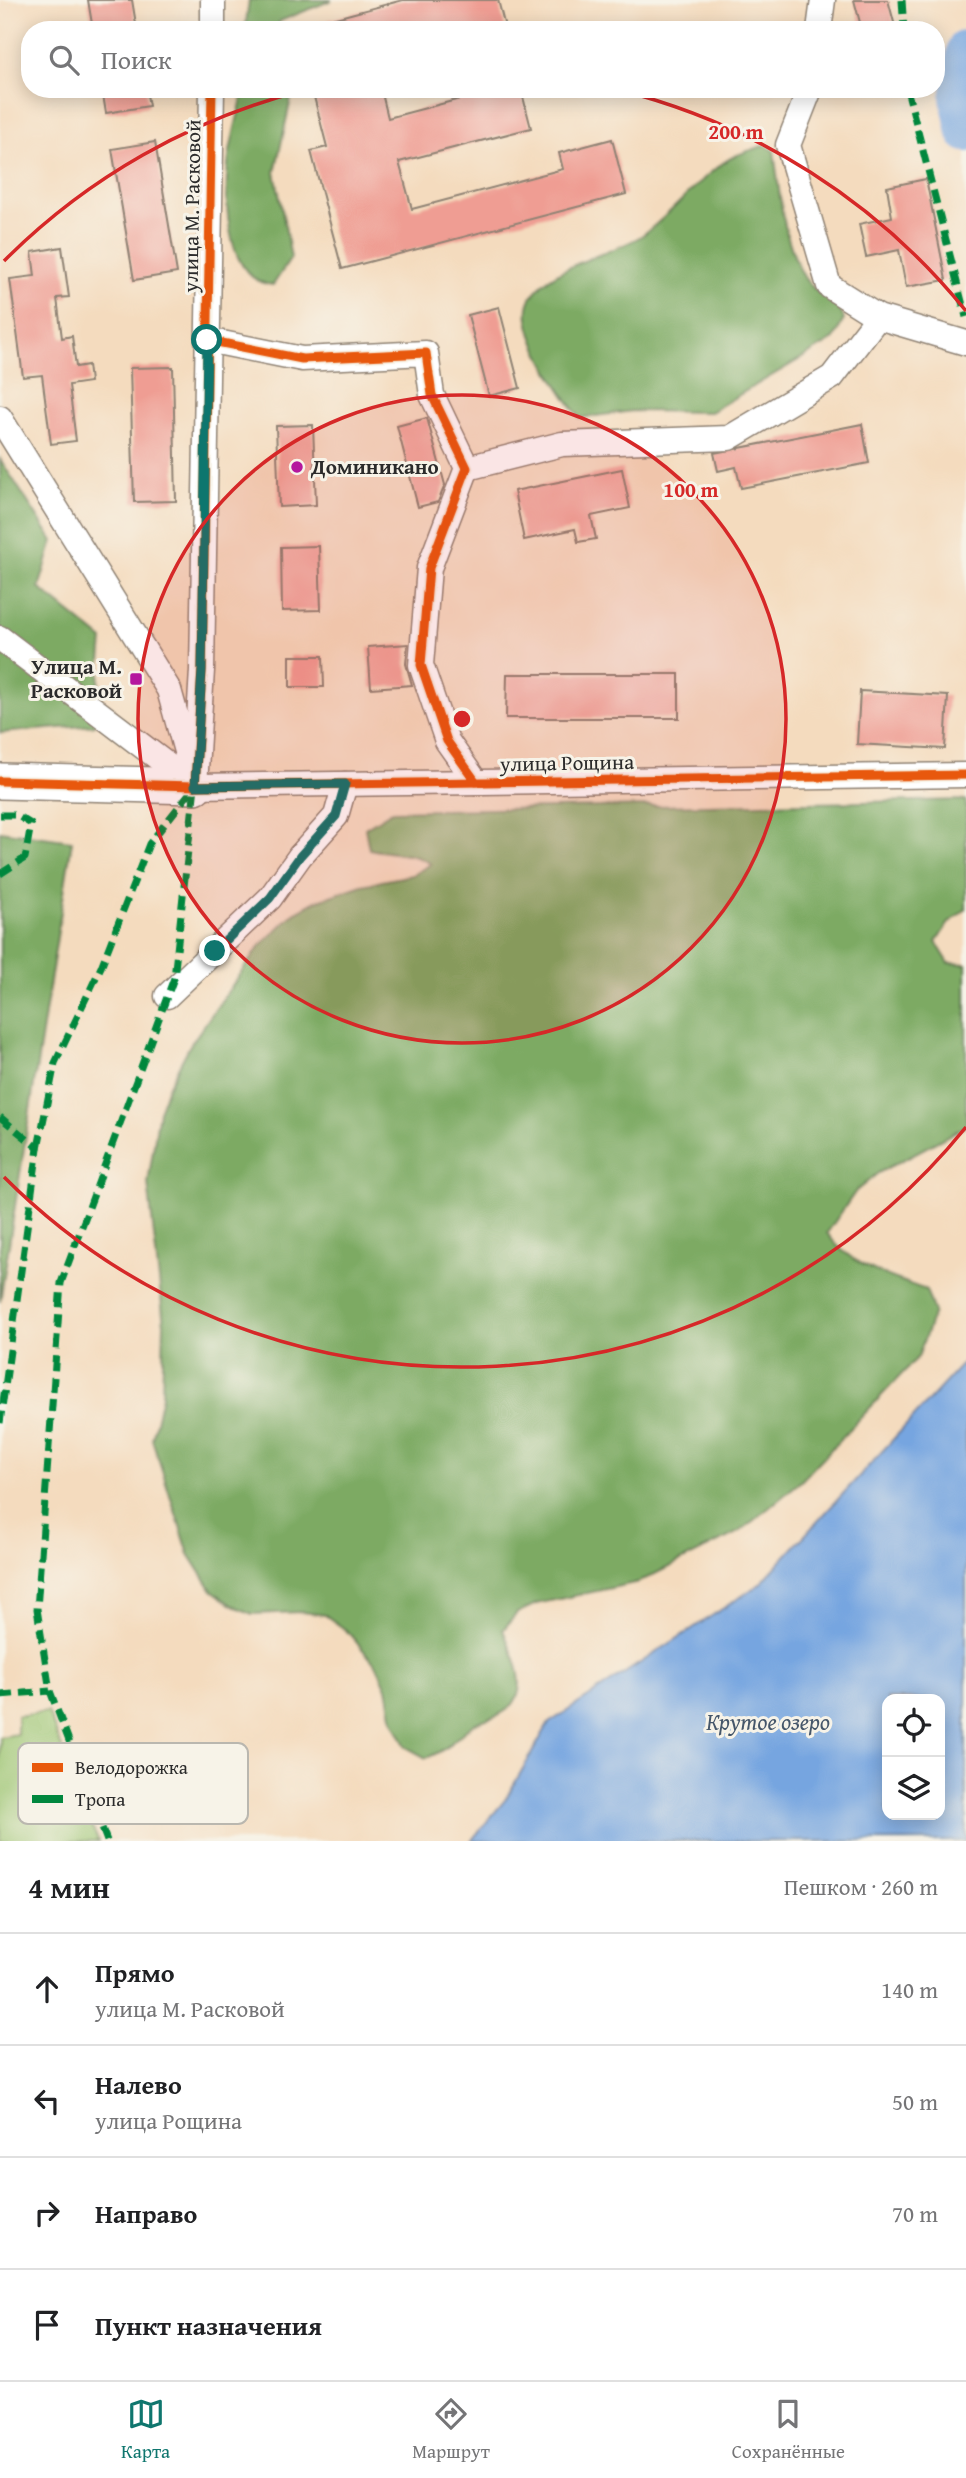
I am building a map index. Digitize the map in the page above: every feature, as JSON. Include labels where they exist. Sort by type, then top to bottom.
[{"type":"street","points":[[213,0],[213,21]]},
{"type":"street","points":[[820,21],[823,0]]},
{"type":"street","name":"улица М. Расковой","points":[[195,786],[202,670],[212,98]]},
{"type":"street","points":[[806,98],[788,145],[829,286],[878,317],[966,344]]},
{"type":"street","points":[[467,468],[562,444],[729,438],[832,377],[878,317]]},
{"type":"street","points":[[207,340],[302,359],[426,353],[432,396],[467,468],[429,568],[421,665],[447,741],[476,782]]},
{"type":"street","points":[[0,418],[169,690],[195,786]]},
{"type":"street","points":[[0,638],[195,786]]},
{"type":"street","points":[[169,690],[188,687],[202,670]]},
{"type":"street","name":"улица Рощина","points":[[0,781],[195,786],[966,775]]},
{"type":"street","points":[[167,996],[270,898],[300,856],[336,816],[345,784]]},
{"type":"green space","points":[[249,0],[332,0],[280,21],[246,21]]},
{"type":"green space","points":[[242,98],[291,98],[275,172],[291,258],[273,285],[257,280],[246,270],[237,255],[231,236],[227,179],[231,145]]},
{"type":"green space","points":[[765,145],[774,151],[786,232],[797,262],[808,283],[836,306],[844,319],[834,339],[710,412],[633,411],[580,418],[544,362],[530,330],[529,303],[536,291],[562,271],[641,236],[724,163]]},
{"type":"green space","points":[[0,459],[53,541],[39,588],[103,640],[95,725],[0,733]]},
{"type":"green space","points":[[966,800],[966,909],[949,923],[936,942],[949,963],[966,964],[966,1126],[878,1173],[856,1191],[827,1233],[847,1254],[871,1269],[926,1290],[934,1312],[918,1357],[801,1481],[741,1531],[639,1582],[536,1604],[517,1613],[503,1630],[517,1664],[520,1687],[517,1698],[510,1707],[498,1715],[476,1723],[447,1747],[426,1758],[406,1747],[393,1721],[387,1688],[377,1666],[346,1630],[325,1615],[302,1612],[252,1614],[232,1605],[212,1590],[189,1554],[152,1439],[162,1396],[164,1324],[148,1183],[159,1111],[190,1045],[261,945],[294,913],[316,901],[362,885],[412,875],[431,864],[409,855],[369,849],[365,828],[392,811]]},
{"type":"green space","points":[[0,831],[72,841],[0,1302]]},
{"type":"green space","points":[[48,1712],[60,1743],[18,1743],[18,1824],[91,1824],[98,1841],[0,1841],[0,1737],[17,1734],[17,1716]]},
{"type":"water","name":"Крутое озеро","points":[[966,1360],[966,1841],[471,1841],[505,1800],[549,1723],[760,1584]]},
{"type":"building","points":[[88,0],[132,0],[136,21],[92,21]]},
{"type":"building","points":[[403,0],[498,0],[503,21],[324,21]]},
{"type":"building","points":[[854,0],[888,0],[894,21],[860,21]]},
{"type":"building","points":[[104,98],[148,98],[149,106],[106,113]]},
{"type":"building","points":[[314,98],[383,98],[388,118],[464,98],[523,98],[531,128],[399,162],[412,209],[563,169],[559,153],[612,139],[626,194],[342,269],[311,151],[327,147]]},
{"type":"building","points":[[155,142],[177,273],[134,280],[112,149]]},
{"type":"building","points":[[926,179],[946,280],[906,287],[899,250],[866,257],[859,224],[892,217],[887,187]]},
{"type":"building","points":[[62,247],[69,297],[57,298],[62,338],[72,336],[76,367],[88,365],[90,382],[69,385],[76,441],[51,444],[42,375],[23,377],[10,279],[35,276],[32,252]]},
{"type":"building","points":[[499,307],[520,388],[489,396],[468,315]]},
{"type":"building","points":[[173,367],[176,501],[134,502],[130,368]]},
{"type":"building","points":[[427,418],[445,485],[438,502],[418,507],[397,426]]},
{"type":"building","points":[[862,424],[869,463],[741,488],[736,467],[718,471],[714,453]]},
{"type":"building","points":[[313,425],[316,505],[279,507],[276,426]]},
{"type":"building","points":[[622,469],[630,508],[591,516],[596,539],[578,542],[575,529],[524,540],[514,491]]},
{"type":"building","points":[[319,546],[321,610],[282,611],[281,547]]},
{"type":"building","points":[[408,644],[406,664],[412,685],[371,688],[368,647]]},
{"type":"building","points":[[290,656],[323,656],[324,687],[290,687]]},
{"type":"building","points":[[507,674],[679,674],[679,718],[506,718]]},
{"type":"building","points":[[860,691],[948,696],[945,749],[857,744]]},
{"type":"waterway","points":[[966,49],[959,98],[966,133]]},
{"type":"marked path","points":[[902,0],[903,21]]},
{"type":"marked path","points":[[909,98],[966,317]]},
{"type":"marked path","points":[[38,1148],[55,1063],[101,967],[149,844],[195,786]]},
{"type":"marked path","points":[[70,1743],[50,1691],[37,1609],[61,1283],[174,978],[195,786]]},
{"type":"marked path","points":[[0,815],[16,815],[31,824],[25,858],[0,874]]},
{"type":"marked path","points":[[0,1117],[38,1148],[0,1423]]},
{"type":"marked path","points":[[0,1695],[50,1691]]},
{"type":"marked path","points":[[101,1824],[107,1841]]},
{"type":"cycle path","points":[[195,786],[202,670],[212,98]]},
{"type":"cycle path","points":[[207,340],[302,359],[426,353],[432,395],[467,468],[429,568],[421,665],[447,741],[476,782]]},
{"type":"cycle path","points":[[0,781],[195,786],[966,775]]},
{"type":"place","name":"Доминикано","points":[[297,467]]},
{"type":"place","name":"Улица М. Расковой","points":[[136,679]]},
{"type":"route","points":[[207,340],[202,670],[195,786],[345,784],[336,816],[300,856],[270,898],[215,951]]}]
